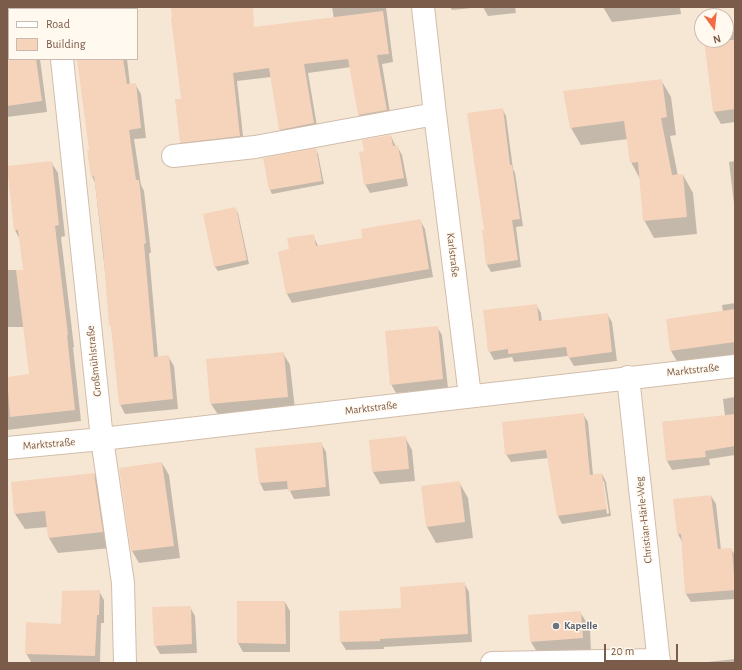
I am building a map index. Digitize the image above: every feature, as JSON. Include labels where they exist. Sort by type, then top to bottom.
[{"type":"street","name":"Karlstraße","points":[[423,7],[470,396]]},
{"type":"street","name":"Großmühlstraße","points":[[62,60],[102,439],[123,583],[125,663]]},
{"type":"street","points":[[174,156],[255,147],[435,114]]},
{"type":"street","name":"Marktstraße","points":[[7,448],[102,439],[628,377],[735,366]]},
{"type":"street","name":"Christian-Härle-Weg","points":[[628,377],[659,661]]},
{"type":"street","points":[[492,663],[659,661]]},
{"type":"shaded area","points":[[7,7],[735,7],[735,663],[7,663]]},
{"type":"building","points":[[171,7],[253,7],[254,27],[383,11],[389,54],[377,55],[387,110],[358,115],[348,59],[304,64],[314,123],[279,130],[269,68],[233,73],[240,136],[180,143],[175,99],[181,99]]},
{"type":"building","points":[[735,40],[735,109],[713,112],[705,48],[734,48]]},
{"type":"building","points":[[7,59],[36,60],[42,101],[7,106]]},
{"type":"building","points":[[77,60],[123,60],[127,84],[136,83],[141,128],[129,130],[136,180],[139,180],[146,243],[144,244],[154,357],[169,355],[173,399],[119,405],[111,326],[109,326],[103,248],[94,176],[91,177],[87,150],[89,150]]},
{"type":"building","points":[[662,79],[667,117],[661,118],[672,175],[683,174],[687,217],[643,221],[638,162],[630,163],[624,121],[570,128],[563,91]]},
{"type":"building","points":[[503,108],[510,165],[512,165],[520,219],[512,220],[518,260],[486,265],[482,230],[484,230],[467,113]]},
{"type":"building","points":[[391,135],[393,146],[398,145],[404,178],[364,185],[359,152],[364,151],[362,140]]},
{"type":"building","points":[[316,148],[322,181],[269,190],[263,158]]},
{"type":"building","points":[[52,161],[59,225],[55,226],[75,410],[10,417],[7,377],[29,374],[16,270],[23,270],[18,230],[14,230],[7,166]]},
{"type":"building","points":[[236,207],[247,260],[214,267],[203,214]]},
{"type":"building","points":[[421,219],[429,269],[286,294],[278,252],[289,249],[287,238],[314,234],[316,246],[362,238],[361,229]]},
{"type":"building","points":[[537,304],[539,321],[608,313],[612,352],[568,358],[566,347],[508,354],[508,349],[488,352],[483,310]]},
{"type":"building","points":[[735,309],[735,342],[670,351],[666,319]]},
{"type":"building","points":[[438,326],[443,379],[390,385],[385,331]]},
{"type":"building","points":[[284,352],[288,397],[210,404],[206,359]]},
{"type":"building","points":[[584,413],[590,475],[602,473],[607,509],[557,516],[546,450],[505,455],[502,422]]},
{"type":"building","points":[[735,414],[735,446],[705,451],[706,457],[666,461],[662,422]]},
{"type":"building","points":[[406,436],[409,469],[372,472],[369,440]]},
{"type":"building","points":[[322,442],[326,487],[288,491],[287,481],[259,483],[255,448]]},
{"type":"building","points":[[162,462],[174,546],[131,551],[119,468]]},
{"type":"building","points":[[94,473],[103,532],[48,538],[45,511],[14,514],[11,482]]},
{"type":"building","points":[[460,481],[465,522],[426,527],[421,486]]},
{"type":"building","points":[[711,495],[718,549],[732,548],[735,590],[685,594],[681,534],[677,534],[673,499]]},
{"type":"building","points":[[465,582],[468,634],[380,639],[380,641],[340,642],[339,611],[401,608],[400,587]]},
{"type":"building","points":[[100,590],[95,656],[25,654],[26,622],[61,624],[62,591]]},
{"type":"building","points":[[237,601],[285,601],[286,644],[237,643]]},
{"type":"building","points":[[191,606],[192,644],[154,646],[152,607]]},
{"type":"building","name":"Kapelle","points":[[581,611],[583,638],[530,642],[528,615]]},
{"type":"place","name":"Kapelle","points":[[556,626]]}]
